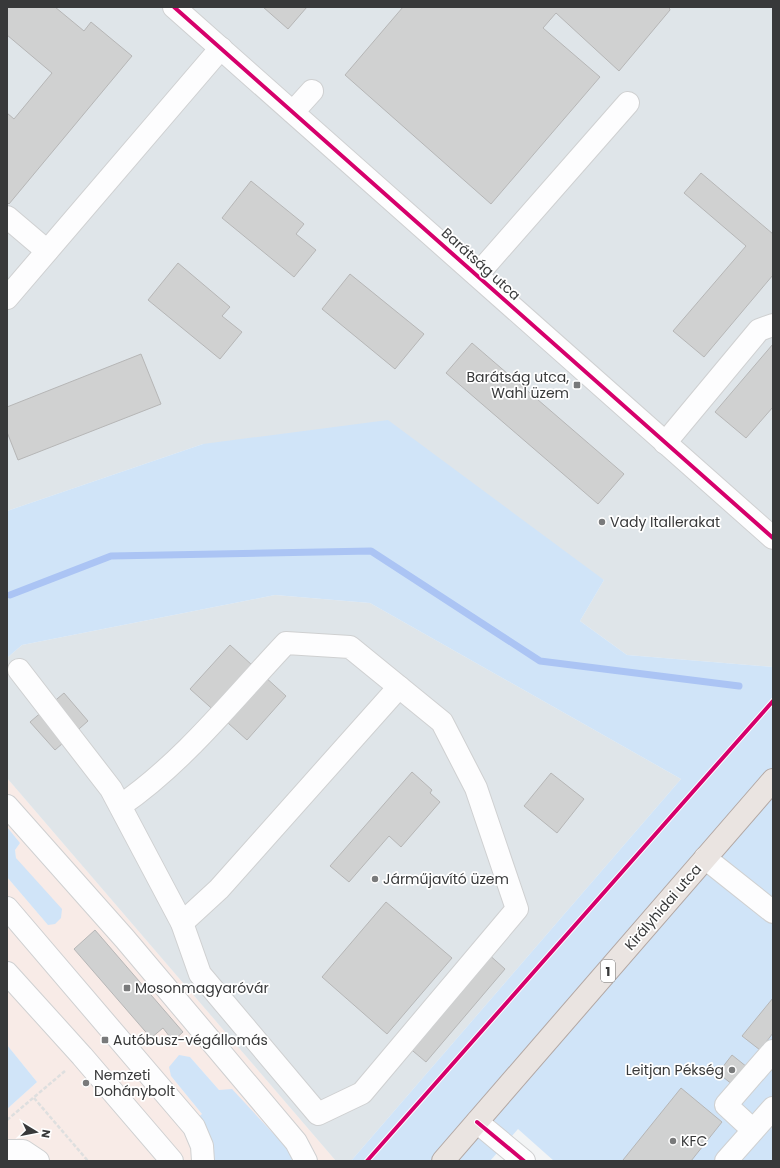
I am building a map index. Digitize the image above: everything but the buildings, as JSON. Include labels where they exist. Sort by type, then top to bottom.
[{"type":"main road","name":"Királyhidai utca","points":[[443,1161],[773,780]]},
{"type":"street","name":"Barátság utca","points":[[174,7],[773,538]]},
{"type":"street","points":[[7,298],[221,48]]},
{"type":"street","points":[[293,112],[312,91]]},
{"type":"street","points":[[476,275],[628,103]]},
{"type":"street","points":[[7,217],[47,251]]},
{"type":"street","points":[[665,443],[759,330],[773,325]]},
{"type":"street","points":[[11,669],[111,789],[120,806],[182,923],[200,974],[318,1114],[362,1093],[517,909],[476,788],[442,722],[350,647],[286,643],[172,765],[143,790],[120,806]]},
{"type":"street","points":[[182,923],[219,889],[399,687]]},
{"type":"street","points":[[7,806],[125,939],[296,1142],[306,1161]]},
{"type":"street","points":[[705,858],[773,912]]},
{"type":"street","points":[[7,908],[194,1127],[202,1146],[203,1161]]},
{"type":"street","points":[[7,973],[82,1056],[172,1161]]},
{"type":"street","points":[[753,1130],[726,1105],[773,1051]]},
{"type":"street","points":[[726,1161],[773,1108]]},
{"type":"street","points":[[477,1122],[524,1161]]},
{"type":"street","points":[[7,1151],[24,1151],[38,1161]]},
{"type":"path","points":[[7,1120],[82,1056]]},
{"type":"path","points":[[34,1098],[88,1161]]},
{"type":"shaded area","points":[[7,7],[773,7],[773,667],[627,655],[580,621],[604,580],[203,444],[7,511]]},
{"type":"shaded area","points":[[388,420],[604,580],[580,621],[627,655],[773,667],[773,1161],[554,1161],[518,1129],[490,1161],[351,1161],[681,779],[370,603],[275,595],[22,645],[7,658],[7,511],[203,444]]},
{"type":"shaded area","points":[[275,595],[370,603],[681,779],[351,1161],[336,1161],[7,778],[7,658],[22,645]]},
{"type":"shaded area","points":[[7,778],[336,1161],[292,1161],[291,1155],[219,1090],[190,1057],[171,1076],[202,1114],[206,1161],[7,1161],[7,1109],[37,1082],[7,1045],[7,877],[48,925],[16,858],[15,850],[20,843],[7,827]]},
{"type":"shaded area","points":[[7,827],[20,843],[15,850],[16,858],[62,909],[61,918],[55,924],[48,925],[7,877]]},
{"type":"shaded area","points":[[7,1045],[37,1082],[7,1109]]},
{"type":"shaded area","points":[[179,1055],[190,1057],[219,1090],[232,1089],[284,1145],[291,1155],[292,1161],[206,1161],[195,1120],[202,1114],[171,1076],[169,1067]]},
{"type":"waterway","points":[[10,595],[111,556],[371,551],[540,661],[739,686]]},
{"type":"cycle path","points":[[174,7],[773,538]]},
{"type":"cycle path","points":[[367,1161],[773,701]]},
{"type":"cycle path","points":[[477,1122],[524,1161]]},
{"type":"place","name":"Barátság utca, Wahl üzem","points":[[577,385]]},
{"type":"place","name":"Vady Itallerakat","points":[[602,522]]},
{"type":"place","name":"Járműjavító üzem","points":[[375,879]]},
{"type":"place","name":"Mosonmagyaróvár","points":[[127,988]]},
{"type":"place","name":"Autóbusz-végállomás","points":[[105,1040]]},
{"type":"place","name":"Leitjan Pékség","points":[[732,1070]]},
{"type":"place","name":"Nemzeti Dohánybolt","points":[[86,1083]]},
{"type":"place","name":"KFC","points":[[673,1141]]}]
